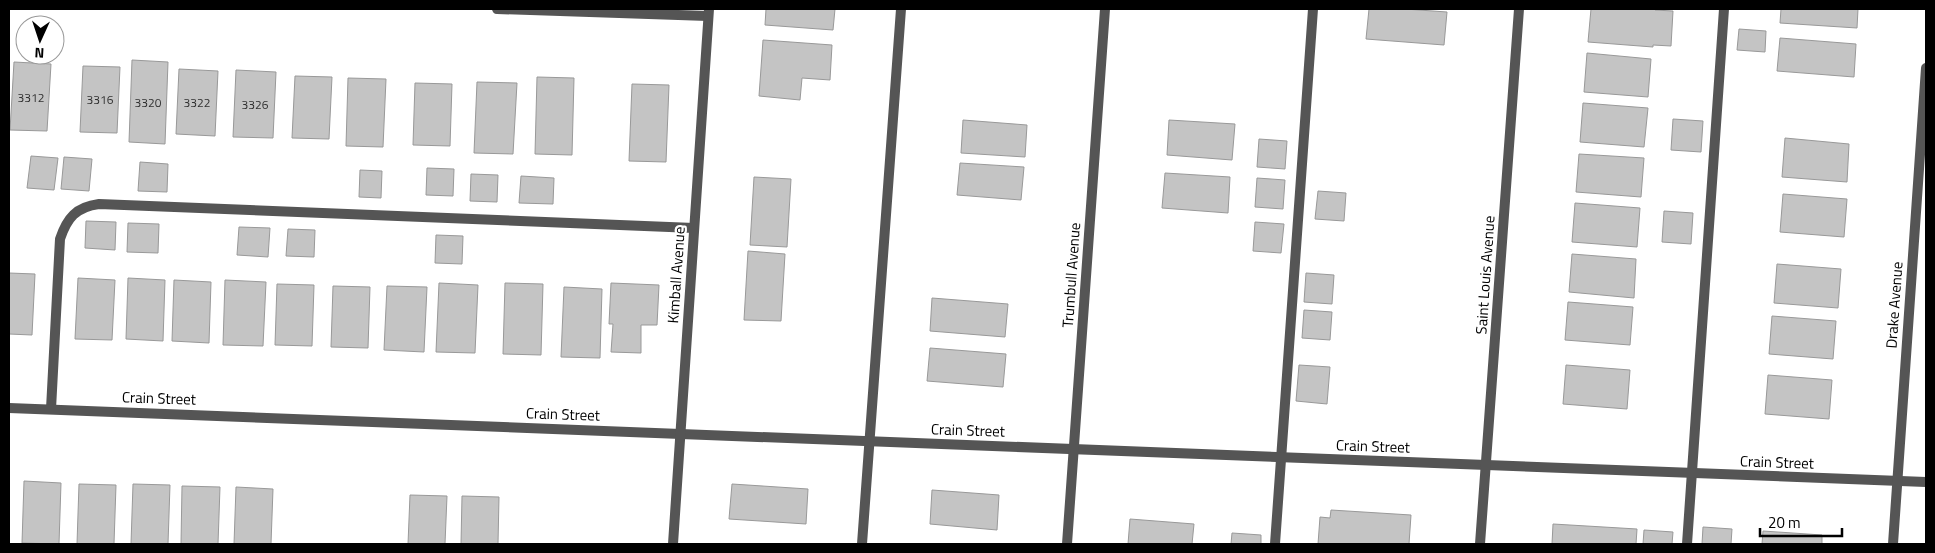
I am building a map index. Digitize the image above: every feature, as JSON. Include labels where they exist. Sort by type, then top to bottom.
[{"type":"street","points":[[497,9],[709,12]]},
{"type":"street","points":[[862,544],[901,9]]},
{"type":"street","name":"Trumbull Avenue","points":[[1067,544],[1105,9]]},
{"type":"street","points":[[1275,544],[1313,9]]},
{"type":"street","name":"Saint Louis Avenue","points":[[1480,544],[1519,9]]},
{"type":"street","points":[[1687,544],[1724,9]]},
{"type":"street","name":"Kimball Avenue","points":[[673,544],[709,12]]},
{"type":"street","name":"Drake Avenue","points":[[1892,544],[1926,68]]},
{"type":"street","points":[[51,409],[60,239],[64,225],[75,213],[85,206],[99,204],[694,228]]},
{"type":"street","name":"Crain Street","points":[[9,408],[1926,482]]},
{"type":"building","points":[[766,9],[835,9],[833,30],[765,25]]},
{"type":"building","points":[[1369,9],[1447,12],[1444,45],[1366,39]]},
{"type":"building","points":[[1591,9],[1655,9],[1673,11],[1671,46],[1653,45],[1653,47],[1588,42]]},
{"type":"building","points":[[1781,9],[1858,9],[1857,28],[1780,23]]},
{"type":"building","points":[[1739,29],[1766,31],[1765,52],[1737,50]]},
{"type":"building","points":[[1780,38],[1856,44],[1854,77],[1777,71]]},
{"type":"building","points":[[763,40],[832,45],[830,80],[802,78],[800,100],[759,96]]},
{"type":"building","points":[[1587,53],[1651,59],[1648,97],[1584,92]]},
{"type":"building","points":[[132,60],[168,62],[165,144],[129,142]]},
{"type":"building","points":[[14,62],[15,65],[51,65],[47,131],[10,130]]},
{"type":"building","points":[[83,66],[120,67],[117,133],[80,132]]},
{"type":"building","points":[[179,69],[218,71],[215,136],[176,134]]},
{"type":"building","points":[[236,70],[276,72],[273,138],[233,137]]},
{"type":"building","points":[[295,76],[332,77],[329,139],[292,138]]},
{"type":"building","points":[[537,77],[574,78],[572,155],[535,154]]},
{"type":"building","points":[[348,78],[386,79],[383,147],[346,146]]},
{"type":"building","points":[[477,82],[517,83],[513,154],[474,153]]},
{"type":"building","points":[[415,83],[452,84],[450,146],[413,145]]},
{"type":"building","points":[[632,84],[669,85],[666,162],[629,161]]},
{"type":"building","points":[[1583,103],[1648,108],[1644,147],[1580,142]]},
{"type":"building","points":[[1673,119],[1703,121],[1701,152],[1671,150]]},
{"type":"building","points":[[963,120],[1027,125],[1025,157],[961,153]]},
{"type":"building","points":[[1169,120],[1235,124],[1232,160],[1167,155]]},
{"type":"building","points":[[1785,138],[1849,144],[1847,182],[1782,177]]},
{"type":"building","points":[[1259,139],[1287,141],[1285,169],[1257,167]]},
{"type":"building","points":[[1579,154],[1644,158],[1641,197],[1576,192]]},
{"type":"building","points":[[31,156],[58,158],[54,190],[27,188]]},
{"type":"building","points":[[64,157],[92,159],[89,191],[61,189]]},
{"type":"building","points":[[140,162],[168,164],[167,192],[138,191]]},
{"type":"building","points":[[960,163],[1024,167],[1021,200],[957,195]]},
{"type":"building","points":[[427,168],[454,169],[453,196],[426,195]]},
{"type":"building","points":[[360,170],[382,171],[381,198],[359,197]]},
{"type":"building","points":[[1165,173],[1230,177],[1228,213],[1162,208]]},
{"type":"building","points":[[471,174],[498,175],[497,202],[470,201]]},
{"type":"building","points":[[521,176],[554,178],[553,204],[519,203]]},
{"type":"building","points":[[754,177],[791,179],[787,247],[750,245]]},
{"type":"building","points":[[1257,178],[1285,180],[1283,209],[1255,207]]},
{"type":"building","points":[[1318,191],[1346,193],[1344,221],[1315,219]]},
{"type":"building","points":[[1783,194],[1847,199],[1844,237],[1780,232]]},
{"type":"building","points":[[1575,203],[1640,208],[1637,247],[1572,242]]},
{"type":"building","points":[[1664,211],[1693,213],[1691,244],[1662,242]]},
{"type":"building","points":[[86,221],[116,222],[115,250],[85,248]]},
{"type":"building","points":[[1255,222],[1284,224],[1281,253],[1253,251]]},
{"type":"building","points":[[128,223],[159,224],[158,253],[127,252]]},
{"type":"building","points":[[239,227],[270,228],[268,257],[237,255]]},
{"type":"building","points":[[288,229],[315,230],[314,257],[286,256]]},
{"type":"building","points":[[436,235],[463,236],[462,264],[435,263]]},
{"type":"building","points":[[748,251],[785,254],[781,321],[744,320]]},
{"type":"building","points":[[1572,254],[1636,259],[1634,298],[1569,292]]},
{"type":"building","points":[[1777,264],[1841,269],[1838,308],[1774,303]]},
{"type":"building","points":[[9,273],[35,274],[32,335],[9,334]]},
{"type":"building","points":[[1306,273],[1334,275],[1332,304],[1304,302]]},
{"type":"building","points":[[78,278],[115,280],[112,340],[75,339]]},
{"type":"building","points":[[128,278],[165,280],[163,341],[126,339]]},
{"type":"building","points":[[174,280],[211,282],[209,343],[172,341]]},
{"type":"building","points":[[225,280],[266,282],[263,346],[223,345]]},
{"type":"building","points":[[439,283],[478,285],[475,353],[436,352]]},
{"type":"building","points":[[505,283],[543,284],[541,355],[503,354]]},
{"type":"building","points":[[611,283],[659,285],[657,325],[641,325],[641,353],[611,352],[613,324],[609,324]]},
{"type":"building","points":[[277,284],[314,285],[312,346],[275,345]]},
{"type":"building","points":[[333,286],[370,287],[368,348],[331,347]]},
{"type":"building","points":[[387,286],[427,287],[424,352],[384,350]]},
{"type":"building","points":[[564,287],[602,289],[600,358],[561,357]]},
{"type":"building","points":[[932,298],[1008,304],[1005,337],[930,331]]},
{"type":"building","points":[[1568,302],[1633,307],[1630,345],[1565,340]]},
{"type":"building","points":[[1304,310],[1332,312],[1330,340],[1302,338]]},
{"type":"building","points":[[1772,316],[1836,321],[1833,359],[1769,354]]},
{"type":"building","points":[[930,348],[1006,354],[1003,387],[927,381]]},
{"type":"building","points":[[1299,365],[1330,367],[1327,404],[1296,401]]},
{"type":"building","points":[[1566,365],[1630,370],[1627,409],[1563,404]]},
{"type":"building","points":[[1768,375],[1832,380],[1829,419],[1765,414]]},
{"type":"building","points":[[24,481],[61,483],[59,544],[22,543]]},
{"type":"building","points":[[79,484],[116,485],[114,544],[77,544]]},
{"type":"building","points":[[133,484],[170,485],[168,544],[131,544]]},
{"type":"building","points":[[732,484],[808,489],[806,524],[729,519]]},
{"type":"building","points":[[182,486],[220,487],[218,544],[181,544]]},
{"type":"building","points":[[236,487],[273,489],[271,544],[234,544]]},
{"type":"building","points":[[932,490],[999,495],[997,530],[930,524]]},
{"type":"building","points":[[410,495],[447,496],[445,544],[408,544]]},
{"type":"building","points":[[462,496],[499,497],[498,544],[461,544]]},
{"type":"building","points":[[1331,510],[1411,515],[1409,544],[1318,544],[1320,517],[1330,518]]},
{"type":"building","points":[[1130,519],[1194,524],[1192,544],[1128,544]]},
{"type":"building","points":[[1553,524],[1637,529],[1636,544],[1552,544]]},
{"type":"building","points":[[1703,527],[1732,529],[1731,544],[1702,544]]},
{"type":"building","points":[[1644,530],[1673,532],[1672,544],[1643,544]]},
{"type":"building","points":[[1763,531],[1822,535],[1822,544],[1762,544]]},
{"type":"building","points":[[1232,533],[1261,535],[1261,544],[1231,544]]}]
